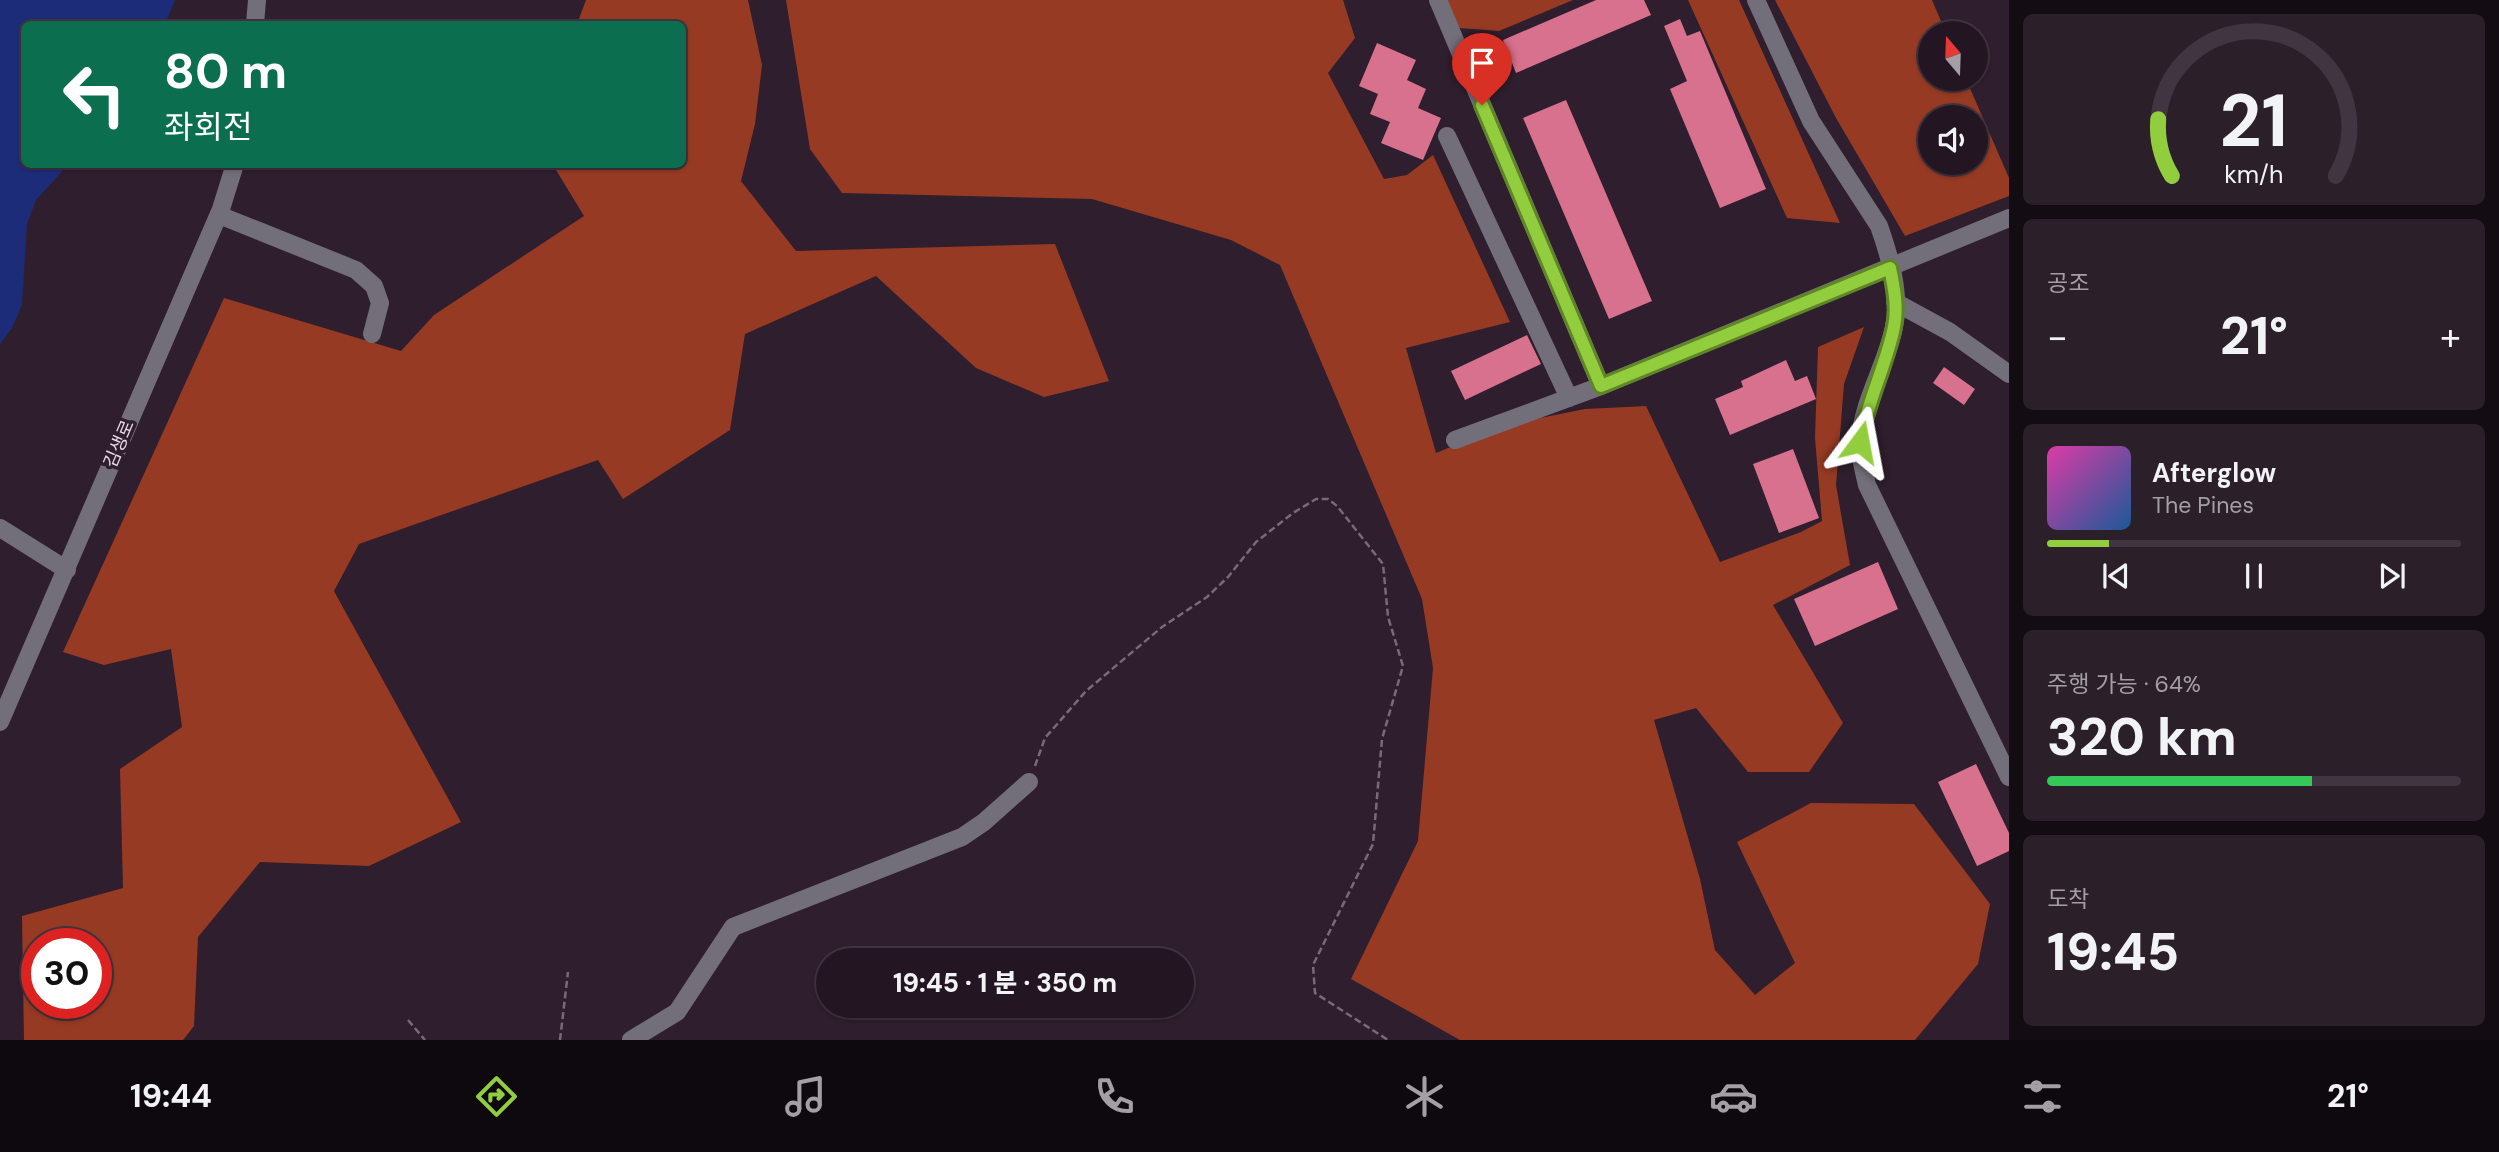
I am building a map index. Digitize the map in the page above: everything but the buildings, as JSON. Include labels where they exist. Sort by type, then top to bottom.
[{"type":"street","points":[[255,21],[257,0]]},
{"type":"street","points":[[1438,0],[1601,386]]},
{"type":"street","points":[[1756,0],[1811,121],[1879,226],[1890,268],[1895,302],[1894,326],[1863,422],[1860,442],[1867,485],[2009,777]]},
{"type":"street","points":[[1447,136],[1569,398]]},
{"type":"street","name":"김생로","points":[[0,722],[219,215],[234,168]]},
{"type":"street","points":[[219,215],[356,270],[374,286],[380,303],[372,334]]},
{"type":"street","points":[[1455,440],[1601,386],[2009,218]]},
{"type":"street","points":[[1895,302],[1950,332],[2009,374]]},
{"type":"street","points":[[0,528],[67,570]]},
{"type":"street","points":[[631,1040],[677,1012],[733,927],[962,837],[984,822],[1029,782]]},
{"type":"path","points":[[1029,782],[1045,738],[1086,691],[1162,627],[1207,597],[1256,541],[1316,499],[1328,499],[1337,506],[1383,564],[1388,617],[1403,666],[1382,739],[1373,844],[1313,965],[1315,993],[1388,1040]]},
{"type":"path","points":[[560,1040],[568,971]]},
{"type":"path","points":[[408,1020],[425,1040]]},
{"type":"shaded area","points":[[0,0],[175,0],[166,21],[21,21],[21,168],[65,168],[36,200],[27,224],[22,305],[12,328],[0,344]]},
{"type":"shaded area","points":[[586,0],[748,0],[762,65],[755,124],[741,181],[796,251],[1055,244],[1109,381],[1044,397],[976,368],[876,276],[745,334],[730,430],[623,499],[598,460],[359,544],[334,591],[461,822],[369,866],[260,862],[198,937],[194,1026],[183,1040],[24,1040],[24,1019],[112,1019],[112,928],[22,928],[22,916],[123,888],[120,769],[182,727],[171,649],[104,665],[63,652],[224,298],[401,351],[434,315],[584,216],[555,168],[686,168],[686,21],[578,21]]},
{"type":"shaded area","points":[[786,0],[1343,0],[1355,38],[1328,73],[1384,179],[1407,175],[1433,155],[1510,322],[1406,348],[1436,453],[1501,426],[1585,409],[1646,406],[1720,562],[1801,532],[1822,521],[1815,438],[1818,347],[1864,327],[1844,384],[1836,485],[1850,565],[1773,605],[1843,723],[1809,772],[1748,772],[1696,708],[1654,720],[1700,879],[1715,950],[1755,995],[1795,963],[1737,842],[1811,803],[1914,804],[1990,904],[1978,964],[1915,1040],[1460,1040],[1351,979],[1418,841],[1433,668],[1422,599],[1280,265],[1231,240],[1092,199],[842,193],[810,149]]},
{"type":"shaded area","points":[[1447,0],[1573,0],[1499,31],[1459,28]]},
{"type":"shaded area","points":[[1688,0],[1739,0],[1840,223],[1787,218]]},
{"type":"shaded area","points":[[1775,0],[1932,0],[1941,21],[1918,21],[1918,91],[1971,91],[1977,105],[1918,105],[1918,175],[1988,175],[1988,130],[2009,178],[2009,196],[1905,236],[1836,118]]},
{"type":"route","points":[[1482,105],[1601,386],[1890,268],[1895,292],[1894,326],[1863,422],[1860,442]]}]
